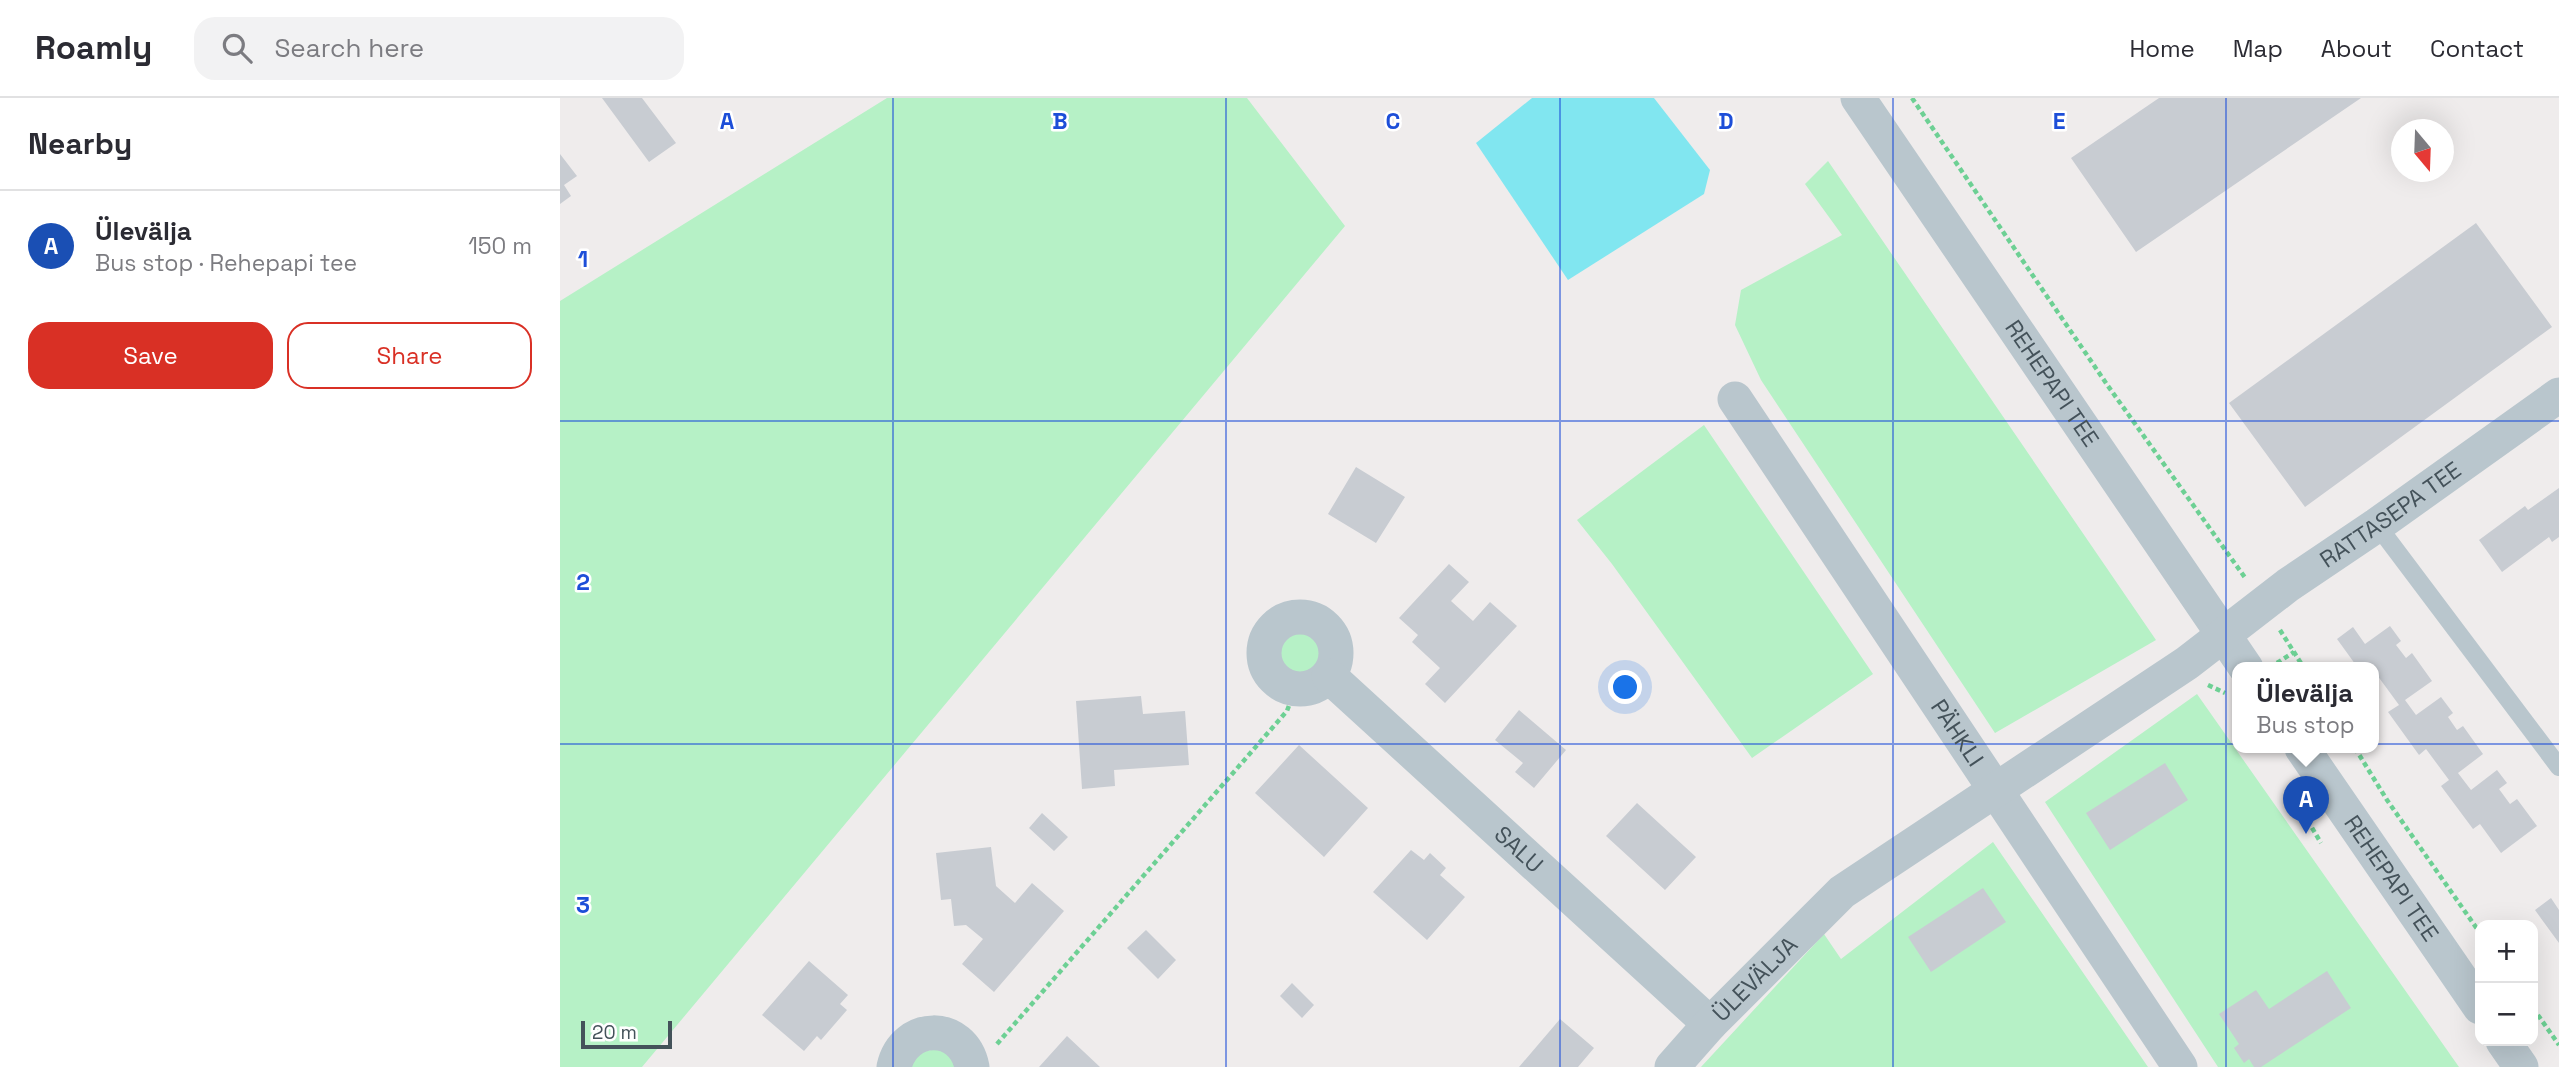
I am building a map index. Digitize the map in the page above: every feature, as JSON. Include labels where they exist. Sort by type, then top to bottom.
[{"type":"street","name":"REHEPAPI TEE","points":[[1858,98],[2242,662]]},
{"type":"street","name":"RATTASEPA TEE","points":[[2224,636],[2288,585],[2559,395]]},
{"type":"street","name":"PÄHKLI","points":[[1734,399],[2180,1067]]},
{"type":"street","points":[[1300,616],[1322,623],[1331,632],[1337,654],[1335,666],[1329,676],[1307,689],[1295,689],[1274,678],[1267,668],[1264,656],[1269,632],[1289,618],[1300,616]]},
{"type":"street","name":"ÜLEVÄLJA","points":[[1672,1067],[1710,1024],[1842,892],[1997,791],[2224,636]]},
{"type":"street","name":"SALU","points":[[1329,676],[1710,1024]]},
{"type":"street","name":"REHEPAPI TEE","points":[[2305,753],[2475,1000]]},
{"type":"street","points":[[894,1067],[903,1046],[914,1037],[927,1033],[940,1033],[953,1038],[964,1046],[971,1058],[984,1056]]},
{"type":"street","points":[[2506,1046],[2521,1067]]},
{"type":"lane","points":[[2377,525],[2559,767]]},
{"type":"path","points":[[1912,98],[2108,386],[2264,604],[2300,662]]},
{"type":"path","points":[[2278,662],[2294,652]]},
{"type":"path","points":[[984,1056],[1287,711],[1295,689]]},
{"type":"path","points":[[2358,753],[2387,800],[2475,926]]},
{"type":"path","points":[[2538,1015],[2559,1045]]},
{"type":"green space","points":[[887,98],[1247,98],[1345,226],[642,1067],[560,1067],[560,301]]},
{"type":"green space","points":[[1828,161],[2156,640],[1995,733],[1761,380],[1735,325],[1741,290],[1842,235],[1805,184]]},
{"type":"green space","points":[[1704,425],[1873,674],[1752,758],[1612,564],[1577,520]]},
{"type":"green space","points":[[1300,626],[1310,628],[1318,634],[1324,642],[1324,662],[1318,670],[1310,676],[1300,678],[1290,676],[1282,670],[1276,662],[1274,652],[1276,642],[1282,634],[1290,628]]},
{"type":"green space","points":[[2197,694],[2232,744],[2232,753],[2238,753],[2459,1067],[2218,1067],[2045,802]]},
{"type":"green space","points":[[1993,842],[2148,1067],[1701,1067],[1824,934],[1841,959]]},
{"type":"green space","points":[[943,1048],[957,1067],[906,1067],[913,1053]]},
{"type":"water","points":[[1532,98],[1654,98],[1710,170],[1704,194],[1568,280],[1476,143]]},
{"type":"building","points":[[602,98],[642,98],[676,143],[649,162]]},
{"type":"building","points":[[2159,98],[2361,98],[2136,252],[2071,158]]},
{"type":"building","points":[[560,154],[577,176],[564,185],[571,196],[560,204]]},
{"type":"building","points":[[2476,223],[2552,327],[2305,507],[2229,403]]},
{"type":"building","points":[[1356,467],[1405,497],[1376,543],[1328,514]]},
{"type":"building","points":[[2559,488],[2559,537],[2552,542],[2549,537],[2502,572],[2479,540],[2525,506],[2528,510]]},
{"type":"building","points":[[1449,564],[1469,582],[1451,601],[1473,621],[1490,602],[1517,626],[1445,703],[1425,684],[1440,668],[1412,642],[1418,635],[1399,618]]},
{"type":"building","points":[[2390,626],[2401,641],[2396,645],[2406,658],[2412,653],[2432,681],[2405,700],[2416,715],[2441,697],[2453,713],[2448,717],[2457,730],[2463,726],[2483,754],[2458,773],[2471,790],[2497,770],[2507,783],[2499,789],[2510,804],[2517,799],[2537,826],[2501,853],[2480,824],[2473,829],[2441,786],[2449,780],[2426,749],[2419,755],[2388,712],[2399,705],[2379,678],[2379,662],[2354,662],[2337,639],[2353,627],[2365,644]]},
{"type":"building","points":[[1141,696],[1143,714],[1185,711],[1189,765],[1114,770],[1115,786],[1082,789],[1076,701]]},
{"type":"building","points":[[1519,710],[1566,750],[1534,788],[1515,772],[1523,763],[1495,740]]},
{"type":"building","points":[[1299,745],[1368,808],[1324,857],[1255,793]]},
{"type":"building","points":[[2165,763],[2188,800],[2110,850],[2086,813]]},
{"type":"building","points":[[1637,803],[1696,857],[1665,890],[1606,836]]},
{"type":"building","points":[[1042,813],[1068,837],[1054,851],[1029,828]]},
{"type":"building","points":[[991,847],[996,886],[1015,903],[1032,883],[1064,911],[994,992],[962,964],[983,939],[966,925],[954,926],[951,899],[941,900],[936,853]]},
{"type":"building","points":[[1411,850],[1424,860],[1430,853],[1446,868],[1440,875],[1465,897],[1427,940],[1373,892]]},
{"type":"building","points":[[1983,888],[2006,922],[1931,972],[1908,937]]},
{"type":"building","points":[[2551,898],[2559,910],[2559,943],[2535,910]]},
{"type":"building","points":[[1146,930],[1176,960],[1158,979],[1127,948]]},
{"type":"building","points":[[809,961],[848,995],[840,1004],[847,1010],[821,1040],[817,1036],[804,1051],[762,1015]]},
{"type":"building","points":[[2327,971],[2351,1008],[2261,1067],[2254,1067],[2249,1059],[2244,1063],[2234,1048],[2239,1044],[2219,1014],[2256,990],[2269,1009]]},
{"type":"building","points":[[1292,983],[1314,1005],[1302,1018],[1280,996]]},
{"type":"building","points":[[1560,1019],[1594,1048],[1578,1067],[1519,1067]]},
{"type":"building","points":[[1067,1036],[1100,1067],[1039,1067]]},
{"type":"place","name":"Ülevälja","points":[[2306,834]]}]
